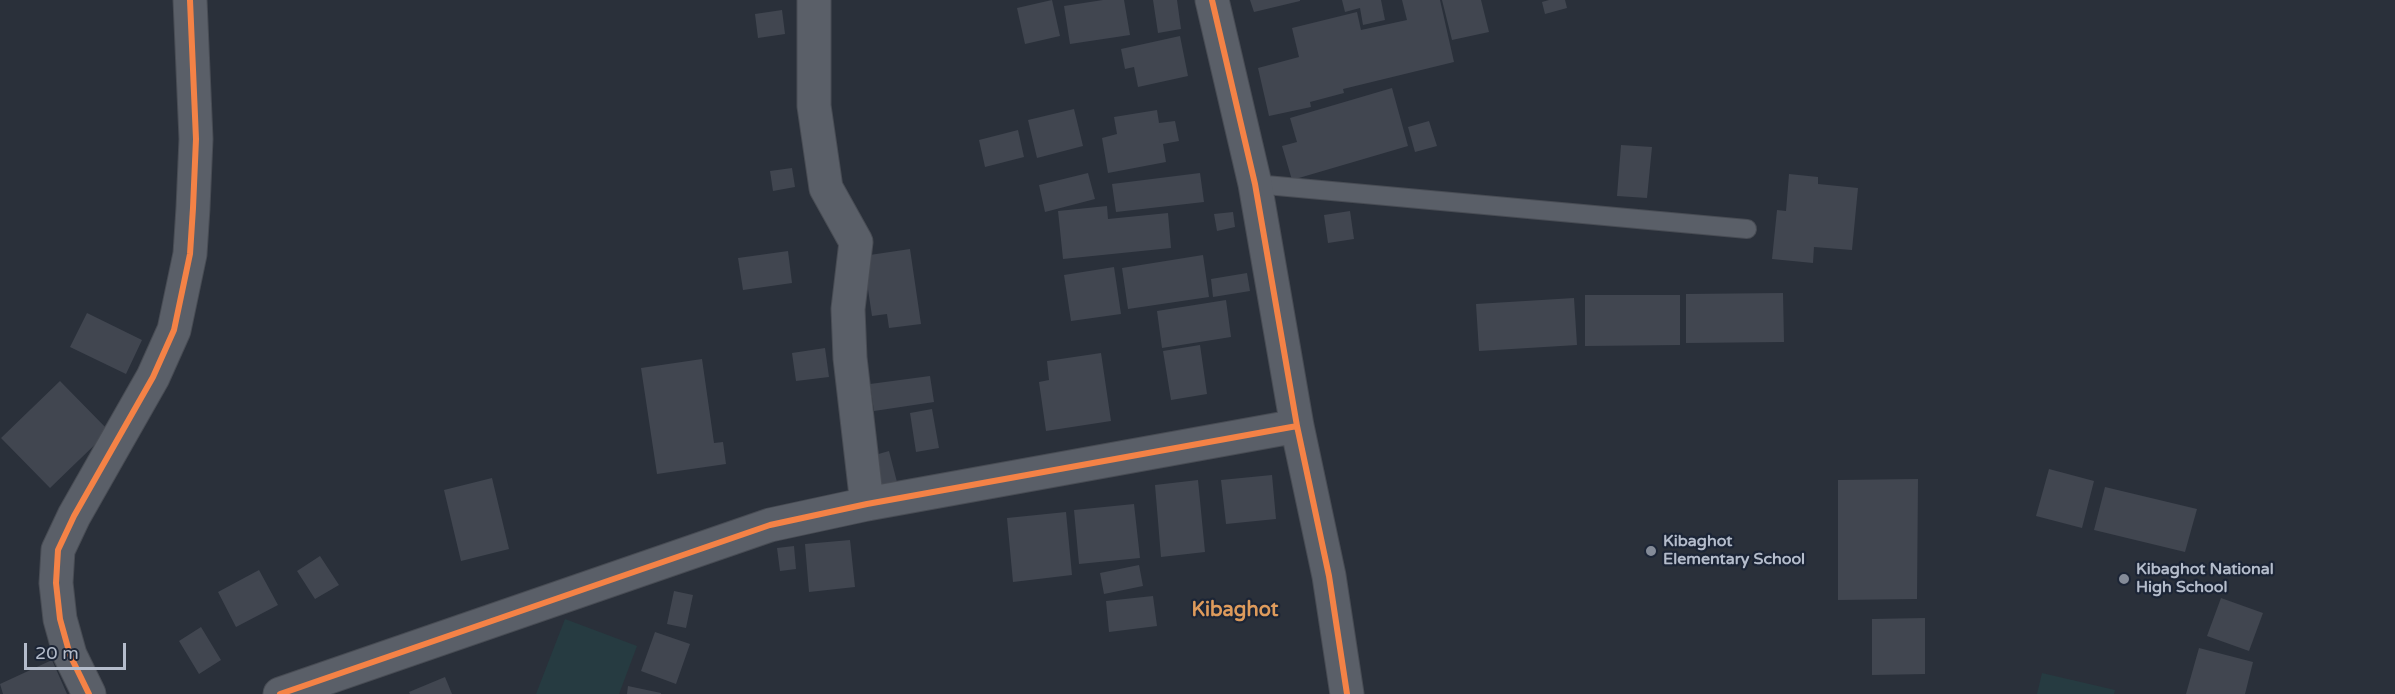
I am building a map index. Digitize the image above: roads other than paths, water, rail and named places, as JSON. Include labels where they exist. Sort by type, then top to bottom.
[{"type":"street","points":[[88,694],[70,655],[60,619],[56,583],[58,550],[74,516],[153,377],[174,330],[190,254],[193,208],[196,139],[190,0]]},
{"type":"street","points":[[814,0],[814,106],[826,188],[856,242],[848,309],[850,358],[867,504]]},
{"type":"street","points":[[1212,0],[1255,184],[1297,426],[1329,576],[1347,694]]},
{"type":"street","points":[[280,694],[770,525],[867,504],[1297,426]]},
{"type":"lane","points":[[1255,184],[1747,229]]},
{"type":"place","name":"Kibaghot Elementary School","points":[[1651,551]]},
{"type":"place","name":"Kibaghot National High School","points":[[2124,579]]},
{"type":"district","name":"Kibaghot","points":[[1235,611]]}]
